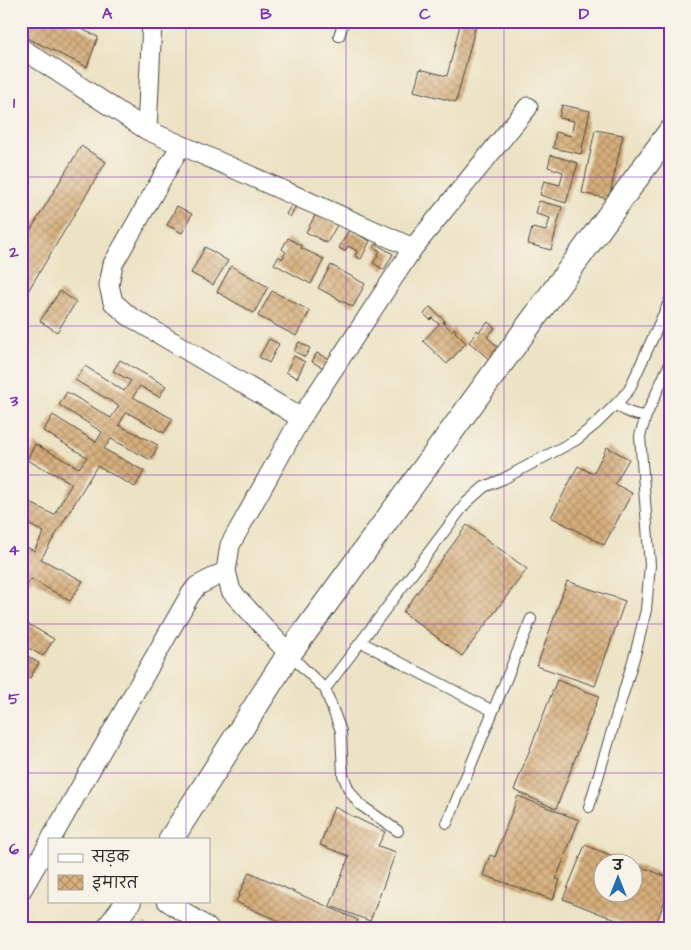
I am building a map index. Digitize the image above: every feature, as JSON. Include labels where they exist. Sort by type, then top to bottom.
[{"type":"street","points":[[147,130],[152,21]]},
{"type":"street","points":[[21,48],[147,130],[413,248]]},
{"type":"street","points":[[289,654],[231,591],[226,571],[230,545],[302,418],[413,248],[528,107]]},
{"type":"street","points":[[172,838],[289,654],[670,132]]},
{"type":"street","points":[[181,146],[113,264],[109,285],[113,302],[129,316],[302,418]]},
{"type":"street","points":[[52,838],[190,596],[197,586],[226,571]]},
{"type":"street","points":[[21,891],[48,844]]},
{"type":"street","points":[[108,929],[128,902]]},
{"type":"street","points":[[169,902],[210,929]]},
{"type":"lane","points":[[340,36],[344,21]]},
{"type":"lane","points":[[325,689],[466,503],[484,486],[503,479],[576,440],[616,404],[628,390],[670,300]]},
{"type":"lane","points":[[589,807],[636,651],[646,610],[650,565],[640,436],[646,416],[670,363]]},
{"type":"lane","points":[[616,404],[634,415],[646,416]]},
{"type":"lane","points":[[446,822],[531,619]]},
{"type":"lane","points":[[361,642],[493,711]]},
{"type":"lane","points":[[289,654],[325,689],[341,731],[343,775],[349,790],[358,804],[398,831]]},
{"type":"building","points":[[21,21],[66,21],[98,37],[87,67],[21,35]]},
{"type":"building","points":[[461,21],[477,21],[456,102],[414,91],[420,69],[447,76]]},
{"type":"building","points":[[562,105],[590,111],[581,154],[553,148],[556,132],[571,136],[574,121],[559,118]]},
{"type":"building","points":[[595,130],[623,135],[609,199],[582,193]]},
{"type":"building","points":[[81,146],[106,162],[25,296],[21,293],[21,246]]},
{"type":"building","points":[[551,155],[578,163],[566,203],[540,195],[544,181],[560,185],[563,172],[548,167]]},
{"type":"building","points":[[294,201],[305,208],[303,210],[296,206],[290,217],[286,214]]},
{"type":"building","points":[[539,201],[562,207],[551,250],[528,244],[532,228],[546,231],[550,218],[536,214]]},
{"type":"building","points":[[177,206],[192,214],[182,233],[167,225]]},
{"type":"building","points":[[316,214],[337,225],[327,243],[306,232]]},
{"type":"building","points":[[349,230],[370,241],[361,259],[355,256],[357,251],[348,246],[345,251],[339,248]]},
{"type":"building","points":[[288,238],[302,246],[301,248],[324,259],[311,284],[274,264],[279,256],[282,259],[286,252],[282,249]]},
{"type":"building","points":[[376,244],[393,254],[384,270],[373,263],[380,251],[374,247]]},
{"type":"building","points":[[205,247],[228,261],[213,285],[191,273]]},
{"type":"building","points":[[331,265],[365,284],[353,307],[318,288]]},
{"type":"building","points":[[231,266],[268,287],[254,313],[217,292]]},
{"type":"building","points":[[60,291],[76,302],[57,332],[40,321]]},
{"type":"building","points":[[272,291],[310,311],[296,336],[258,316]]},
{"type":"building","points":[[430,307],[445,321],[443,322],[452,331],[454,328],[455,332],[466,343],[447,364],[423,341],[439,324],[432,318],[430,320],[424,314]]},
{"type":"building","points":[[488,322],[495,328],[487,337],[501,350],[495,351],[490,357],[493,359],[491,361],[469,342],[477,330],[479,332]]},
{"type":"building","points":[[269,339],[279,344],[269,363],[259,357]]},
{"type":"building","points":[[299,342],[310,348],[305,357],[294,351]]},
{"type":"building","points":[[317,353],[329,359],[324,368],[312,362]]},
{"type":"building","points":[[294,356],[305,362],[297,378],[286,372]]},
{"type":"building","points":[[120,360],[166,386],[159,397],[140,386],[133,397],[173,419],[164,433],[126,412],[119,425],[158,445],[151,460],[111,439],[104,449],[144,471],[135,487],[97,466],[41,559],[83,581],[70,601],[31,579],[21,595],[21,544],[34,551],[44,532],[21,521],[21,498],[54,515],[72,483],[27,460],[35,444],[79,468],[87,457],[43,431],[53,415],[96,442],[102,432],[59,405],[67,392],[111,418],[119,406],[75,380],[85,366],[124,391],[131,381],[113,371]]},
{"type":"building","points":[[607,447],[629,459],[615,484],[632,493],[604,545],[551,517],[578,466],[593,474]]},
{"type":"building","points":[[467,525],[527,569],[462,656],[403,612]]},
{"type":"building","points":[[567,581],[625,601],[595,686],[537,666]]},
{"type":"building","points":[[21,620],[54,639],[43,656],[21,644]]},
{"type":"building","points":[[21,652],[39,663],[30,678],[21,674]]},
{"type":"building","points":[[557,680],[599,696],[556,809],[514,790]]},
{"type":"building","points":[[518,796],[579,820],[556,879],[560,880],[553,900],[483,875],[490,855],[495,857]]},
{"type":"building","points":[[334,807],[385,832],[378,846],[396,852],[370,921],[330,906],[349,856],[320,845]]},
{"type":"building","points":[[585,845],[603,852],[594,852],[594,902],[644,902],[644,868],[670,878],[670,887],[654,929],[639,929],[563,899]]},
{"type":"building","points":[[249,872],[358,920],[354,929],[296,929],[236,902]]},
{"type":"building","points":[[144,923],[152,929],[139,929]]}]
